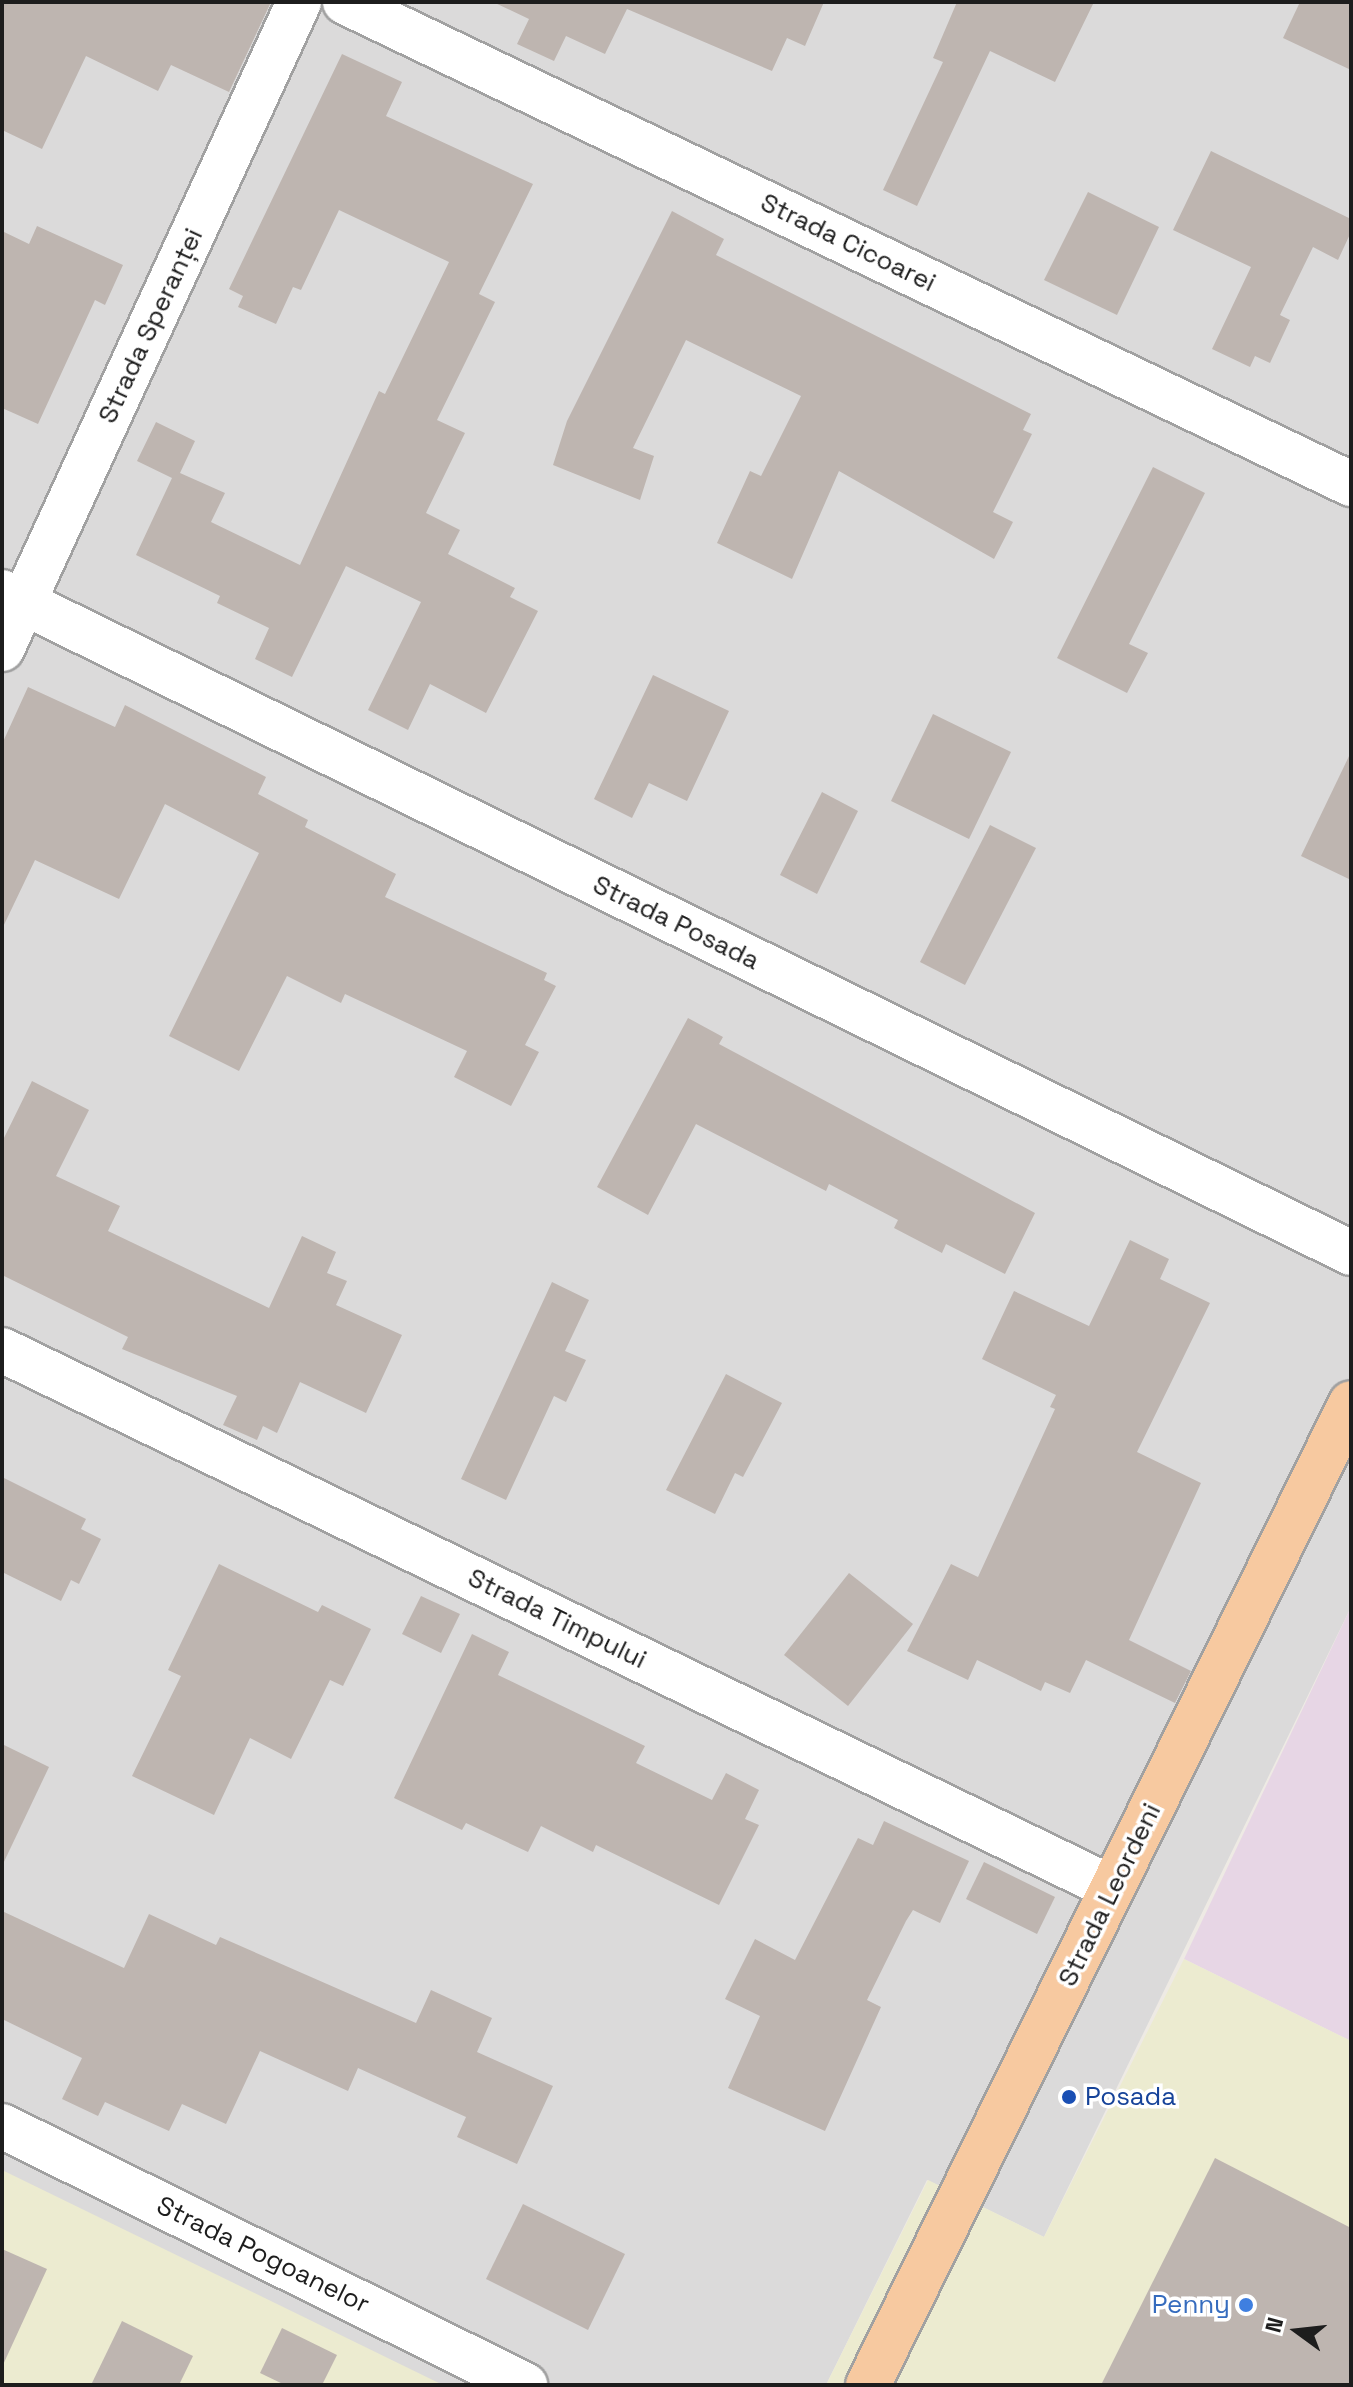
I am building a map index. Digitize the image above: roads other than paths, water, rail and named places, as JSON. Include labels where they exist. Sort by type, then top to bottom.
[{"type":"main road","name":"Strada Leordeni","points":[[868,2385],[1351,1403]]},
{"type":"street","name":"Strada Speranței","points":[[2,649],[13,598],[299,2]]},
{"type":"street","name":"Strada Cicoarei","points":[[345,2],[1351,484]]},
{"type":"street","name":"Strada Posada","points":[[13,598],[1351,1253]]},
{"type":"street","name":"Strada Timpului","points":[[2,1350],[1112,1888]]},
{"type":"street","name":"Strada Pogoanelor","points":[[2,2126],[525,2385]]},
{"type":"place","name":"Posada","points":[[1069,2097]]},
{"type":"place","name":"Penny","points":[[1246,2305]]}]
